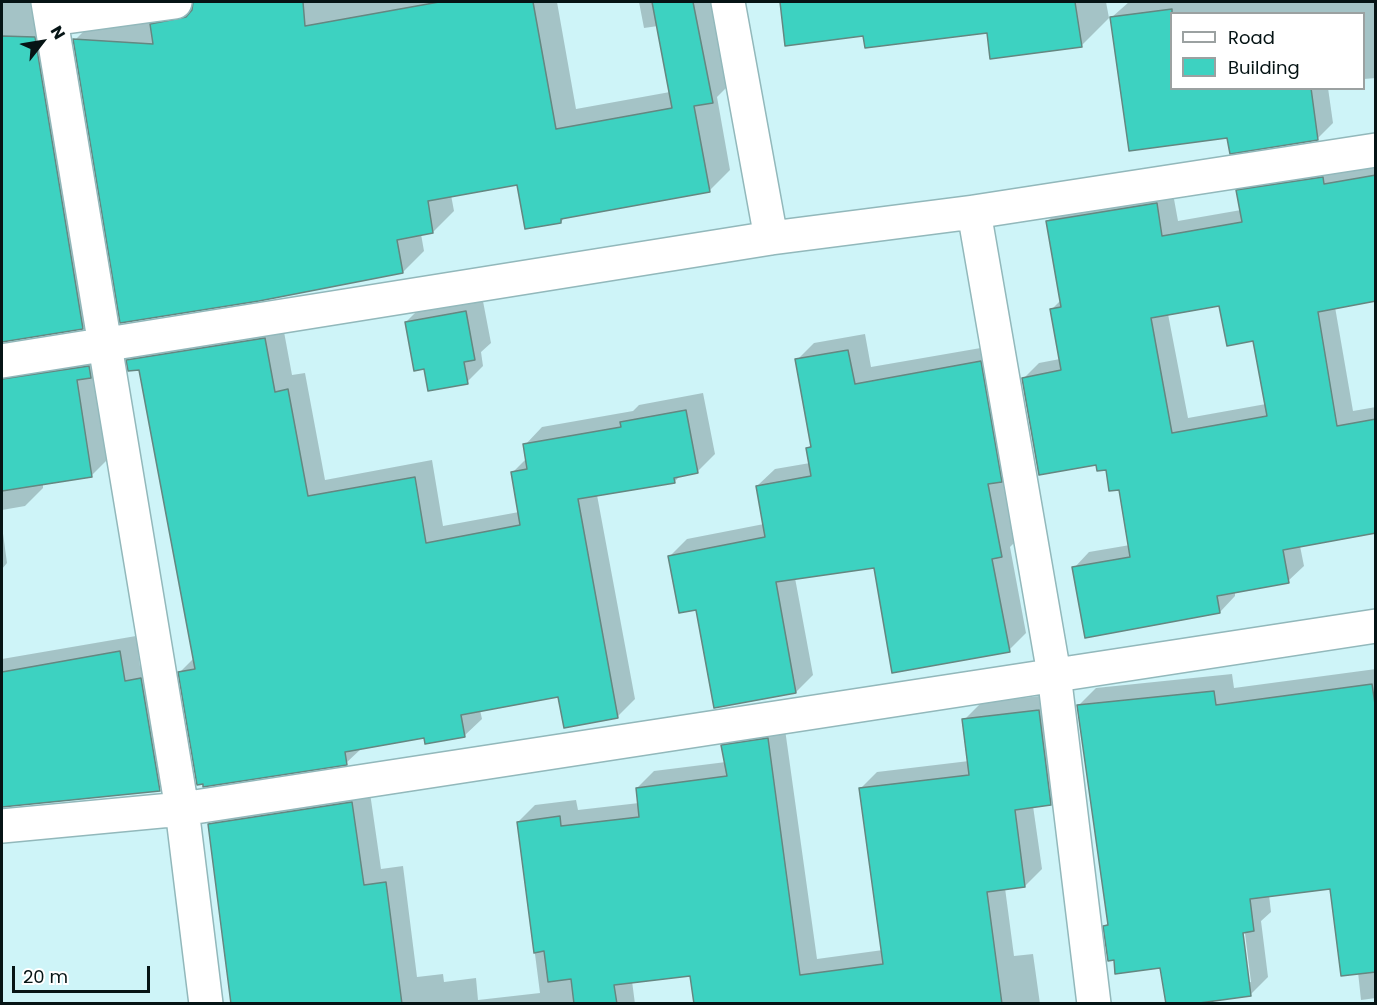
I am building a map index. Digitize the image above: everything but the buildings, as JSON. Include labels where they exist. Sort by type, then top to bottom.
[{"type":"street","points":[[175,2],[50,10],[182,809],[206,1004]]},
{"type":"street","points":[[728,2],[771,238]]},
{"type":"street","points":[[2,361],[104,347],[771,238],[974,212],[1376,150]]},
{"type":"street","points":[[974,212],[1054,674],[1094,1004]]},
{"type":"street","points":[[2,826],[182,809],[1376,626]]}]
